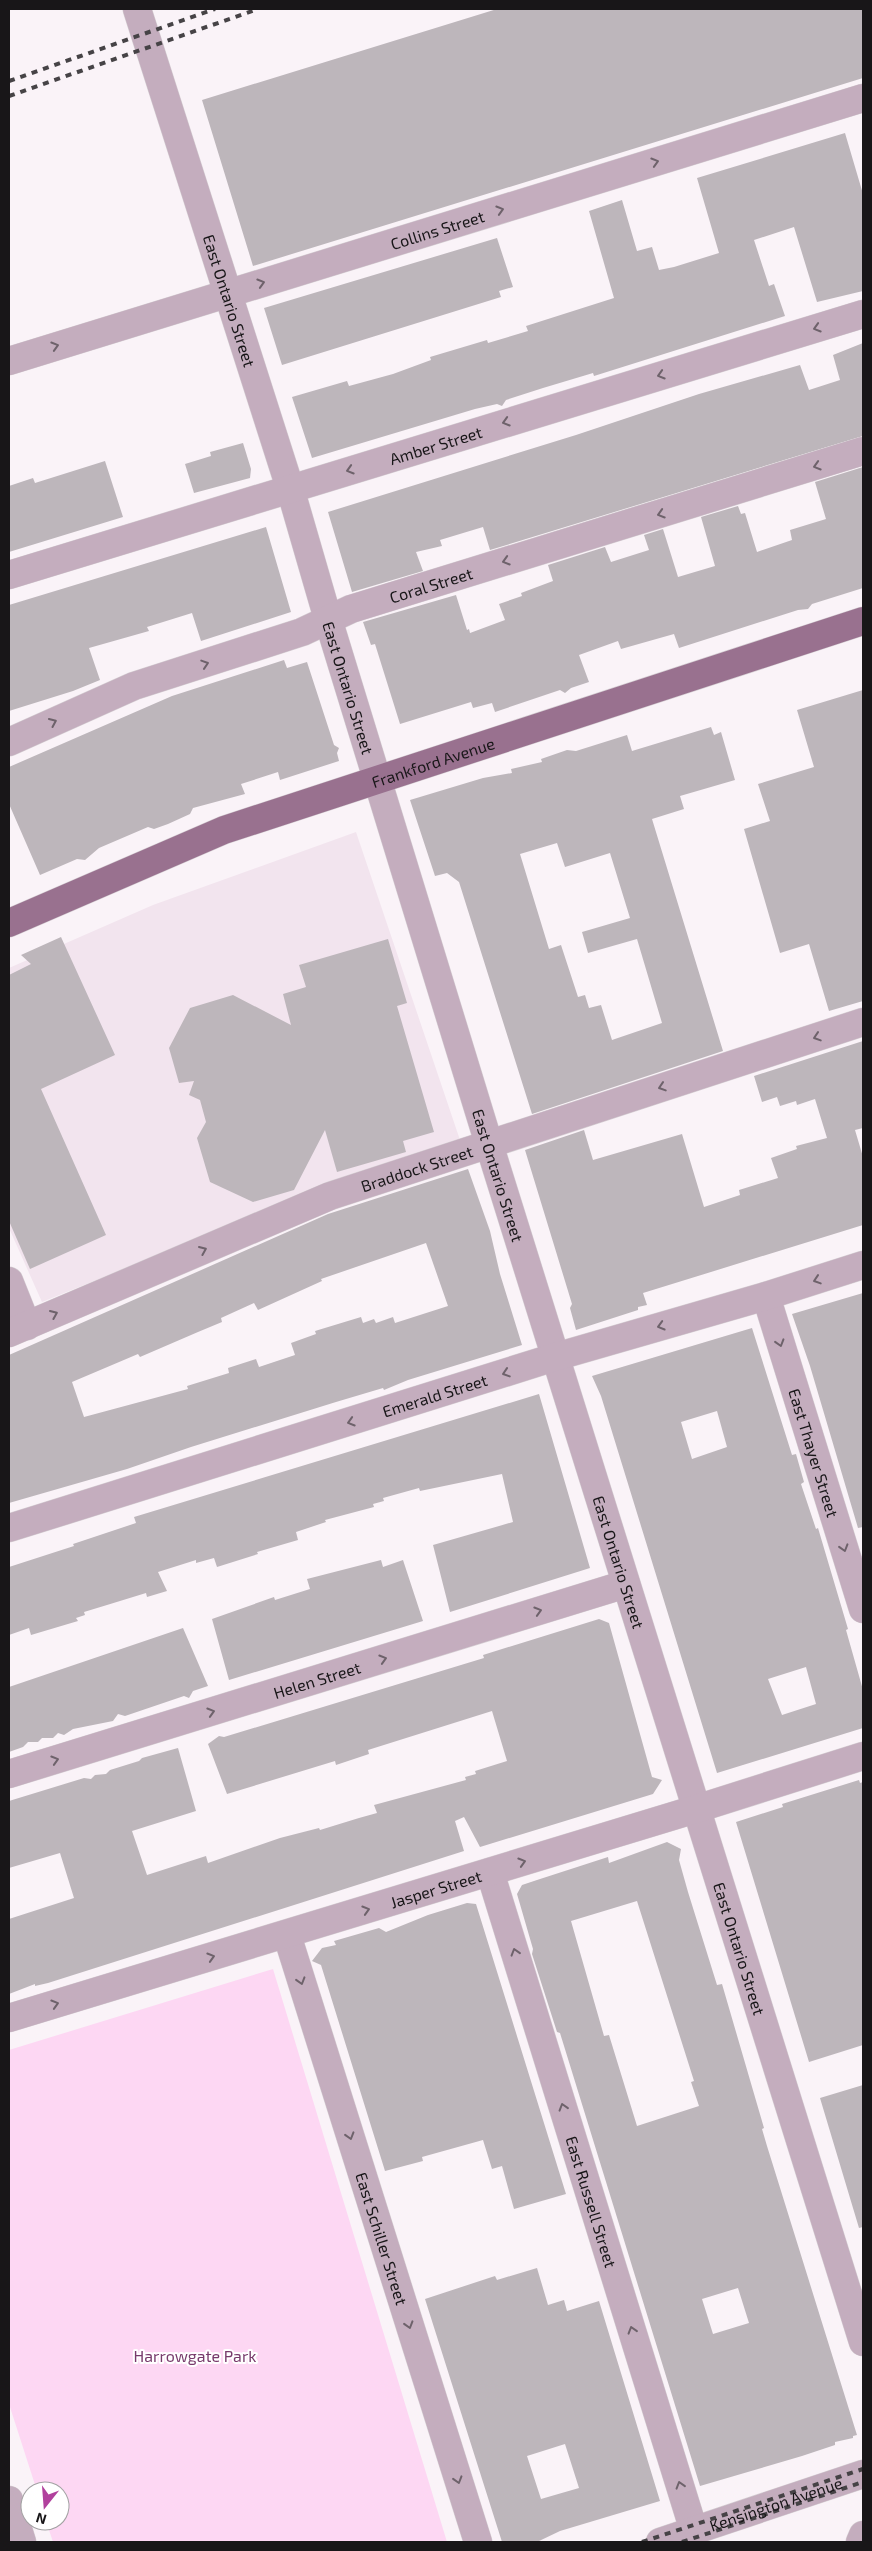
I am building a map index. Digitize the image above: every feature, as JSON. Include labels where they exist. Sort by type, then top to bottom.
[{"type":"main road","name":"Frankford Avenue","points":[[9,923],[197,840],[863,621]]},
{"type":"street","name":"East Ontario Street","points":[[137,9],[290,488],[328,619],[489,1144],[863,2342]]},
{"type":"street","name":"Collins Street","points":[[9,361],[863,98]]},
{"type":"street","name":"Amber Street","points":[[9,575],[863,314]]},
{"type":"street","name":"Coral Street","points":[[9,742],[134,686],[302,632],[351,609],[863,451]]},
{"type":"street","name":"Braddock Street","points":[[18,1329],[330,1196],[863,1022]]},
{"type":"street","name":"Emerald Street","points":[[9,1528],[555,1356],[766,1296],[863,1265]]},
{"type":"street","points":[[9,1281],[18,1329]]},
{"type":"street","name":"East Thayer Street","points":[[766,1296],[863,1609]]},
{"type":"street","name":"Helen Street","points":[[9,1774],[626,1584]]},
{"type":"street","name":"Jasper Street","points":[[9,2018],[287,1935],[863,1756]]},
{"type":"street","name":"East Russell Street","points":[[490,1872],[694,2531]]},
{"type":"street","name":"East Schiller Street","points":[[287,1935],[478,2542]]},
{"type":"street","name":"Kensington Avenue","points":[[660,2542],[863,2474]]},
{"type":"street","points":[[9,2500],[22,2542]]},
{"type":"street","points":[[860,2542],[863,2535]]},
{"type":"shaded area","points":[[356,832],[461,1143],[320,1190],[42,1302],[9,1228],[9,968],[153,905]]},
{"type":"green space","name":"Harrowgate Park","points":[[273,1969],[447,2542],[53,2542],[49,2531],[70,2531],[70,2481],[34,2481],[9,2404],[9,2050]]},
{"type":"building","points":[[497,9],[863,9],[863,78],[253,266],[202,100]]},
{"type":"building","points":[[845,133],[863,194],[863,291],[817,302],[794,227],[754,240],[769,286],[774,284],[785,316],[594,376],[593,373],[543,388],[506,400],[502,406],[497,404],[475,409],[312,458],[292,397],[347,381],[349,386],[393,374],[431,360],[430,357],[487,340],[488,343],[528,331],[526,326],[614,298],[589,211],[622,200],[637,251],[652,247],[659,270],[674,267],[719,253],[697,178]]},
{"type":"building","points":[[497,238],[513,287],[499,291],[501,297],[282,365],[264,308]]},
{"type":"building","points":[[863,343],[863,436],[490,550],[483,527],[440,540],[442,546],[416,552],[423,571],[352,592],[328,512],[576,435],[699,394],[800,365],[809,390],[840,380],[833,355]]},
{"type":"building","points":[[243,443],[251,469],[250,478],[194,493],[185,464],[211,456],[210,452]]},
{"type":"building","points":[[105,461],[123,517],[9,552],[9,486],[33,478],[35,483]]},
{"type":"building","points":[[863,467],[863,588],[812,604],[808,609],[798,610],[679,648],[674,634],[621,649],[618,641],[579,655],[589,682],[571,688],[565,693],[560,690],[495,712],[492,703],[473,708],[471,702],[400,724],[375,644],[371,645],[363,622],[456,595],[467,630],[469,629],[470,633],[505,620],[499,604],[522,596],[521,593],[553,581],[548,565],[605,547],[611,562],[649,550],[644,535],[663,529],[678,577],[715,566],[701,517],[738,506],[741,514],[745,513],[757,552],[792,540],[790,530],[826,519],[815,482]]},
{"type":"building","points":[[266,527],[291,612],[201,641],[192,613],[147,627],[149,631],[89,648],[100,680],[73,691],[9,711],[9,605]]},
{"type":"building","points":[[284,660],[287,668],[307,662],[334,745],[339,748],[337,753],[339,761],[280,780],[278,772],[241,784],[245,794],[193,808],[190,814],[168,824],[154,829],[148,827],[99,848],[85,860],[77,859],[40,875],[9,804],[9,767],[172,696]]},
{"type":"building","points":[[863,690],[863,1001],[829,1011],[809,944],[780,953],[744,829],[770,821],[758,784],[814,767],[797,710]]},
{"type":"building","points":[[711,727],[714,735],[721,732],[735,780],[680,796],[684,809],[652,819],[723,1051],[532,1114],[459,882],[447,873],[435,876],[410,800],[483,778],[512,773],[511,769],[542,762],[541,759],[567,750],[576,751],[627,735],[632,751]],"holes":[[[557,843],[565,867],[610,853],[630,918],[582,932],[588,953],[637,939],[662,1023],[612,1040],[601,1005],[589,1008],[585,995],[578,997],[561,945],[549,949],[520,854]]]},
{"type":"building","points":[[61,937],[115,1055],[41,1089],[106,1235],[30,1269],[9,1221],[9,975],[31,964],[21,955]]},
{"type":"building","points":[[388,939],[407,1003],[397,1006],[434,1132],[403,1141],[406,1152],[337,1172],[325,1130],[294,1190],[253,1202],[210,1182],[197,1138],[206,1122],[200,1100],[189,1095],[194,1081],[179,1083],[169,1048],[190,1008],[233,995],[291,1025],[283,994],[306,987],[299,965]]},
{"type":"building","points":[[863,1041],[863,1128],[855,1130],[863,1157],[863,1225],[643,1293],[647,1305],[638,1307],[638,1310],[576,1330],[570,1308],[572,1304],[525,1150],[584,1130],[593,1160],[682,1134],[704,1207],[740,1195],[739,1190],[778,1178],[771,1158],[797,1149],[796,1146],[827,1138],[815,1099],[797,1105],[796,1101],[780,1106],[777,1097],[762,1102],[754,1076]]},
{"type":"building","points":[[468,1169],[490,1231],[500,1274],[522,1345],[408,1380],[384,1390],[383,1388],[336,1402],[127,1469],[9,1503],[9,1355],[328,1214]],"holes":[[[426,1243],[448,1306],[395,1323],[393,1317],[376,1323],[374,1319],[363,1323],[361,1317],[315,1331],[316,1334],[291,1343],[295,1355],[259,1367],[256,1359],[228,1368],[229,1373],[187,1386],[188,1389],[84,1417],[72,1382],[138,1354],[140,1357],[222,1322],[221,1318],[254,1303],[258,1310],[322,1281],[321,1279]]]},
{"type":"building","points":[[863,1293],[863,1527],[858,1528],[810,1366],[792,1314]]},
{"type":"building","points":[[752,1328],[792,1455],[796,1454],[804,1482],[801,1484],[816,1529],[818,1528],[848,1629],[846,1630],[863,1690],[863,1728],[717,1773],[601,1396],[592,1376]],"holes":[[[717,1411],[727,1447],[692,1459],[681,1422]],[[806,1667],[816,1704],[782,1715],[768,1679]]]},
{"type":"building","points":[[539,1394],[590,1568],[450,1612],[433,1545],[513,1522],[502,1474],[420,1491],[419,1488],[383,1498],[384,1501],[373,1504],[374,1507],[325,1520],[326,1522],[296,1532],[298,1540],[257,1552],[258,1554],[217,1567],[214,1558],[196,1563],[196,1560],[158,1572],[167,1591],[147,1597],[146,1593],[84,1612],[85,1615],[76,1618],[78,1621],[31,1635],[29,1628],[9,1635],[9,1567],[136,1523],[134,1517]]},
{"type":"building","points":[[381,1560],[383,1567],[403,1560],[423,1621],[229,1680],[212,1619],[274,1597],[275,1600],[310,1589],[307,1579]]},
{"type":"building","points":[[599,1619],[609,1623],[652,1777],[662,1780],[653,1794],[480,1847],[464,1817],[455,1821],[464,1851],[48,1983],[35,1986],[35,1984],[9,1994],[9,1919],[74,1898],[60,1853],[9,1868],[9,1801],[84,1778],[91,1779],[95,1775],[106,1774],[110,1770],[139,1761],[142,1758],[178,1748],[196,1811],[132,1831],[147,1875],[206,1856],[208,1863],[280,1838],[319,1828],[320,1830],[377,1813],[374,1805],[466,1780],[465,1777],[476,1774],[475,1771],[507,1761],[492,1711],[368,1750],[369,1754],[336,1765],[335,1761],[227,1794],[208,1744],[219,1736],[224,1737],[484,1658],[483,1655]]},
{"type":"building","points":[[183,1628],[208,1686],[193,1691],[189,1698],[184,1696],[125,1716],[118,1714],[113,1721],[73,1729],[64,1735],[58,1733],[53,1738],[42,1738],[38,1742],[28,1742],[23,1747],[9,1752],[9,1687]]},
{"type":"building","points":[[859,1780],[860,1783],[863,1782],[863,2045],[809,2062],[736,1822],[783,1807],[782,1804]]},
{"type":"building","points":[[667,1842],[681,1849],[679,1860],[688,1892],[717,1985],[722,1984],[764,2128],[762,2129],[767,2146],[857,2435],[802,2456],[700,2486],[560,2033],[557,2032],[532,1954],[533,1949],[517,1894],[522,1885],[608,1857],[609,1863]],"holes":[[[637,1901],[694,2081],[691,2082],[699,2106],[637,2126],[609,2035],[604,2036],[571,1921]],[[738,2288],[749,2323],[713,2334],[702,2299]]]},
{"type":"building","points":[[467,1903],[476,1904],[566,2194],[514,2209],[502,2166],[492,2169],[483,2140],[422,2157],[423,2161],[385,2171],[321,1965],[312,1961],[322,1948],[336,1945],[334,1941],[379,1928],[386,1932],[428,1915]]},
{"type":"building","points":[[863,2085],[863,2227],[859,2228],[820,2098]]},
{"type":"building","points":[[537,2268],[548,2305],[564,2300],[567,2311],[599,2301],[660,2501],[560,2531],[537,2542],[502,2542],[425,2299],[495,2276],[497,2280]],"holes":[[[565,2444],[579,2488],[541,2499],[527,2456]]]},
{"type":"railway","points":[[9,81],[215,9]]},
{"type":"railway","points":[[9,96],[258,9]]},
{"type":"railway","points":[[642,2542],[863,2469]]},
{"type":"railway","points":[[682,2542],[863,2482]]}]
